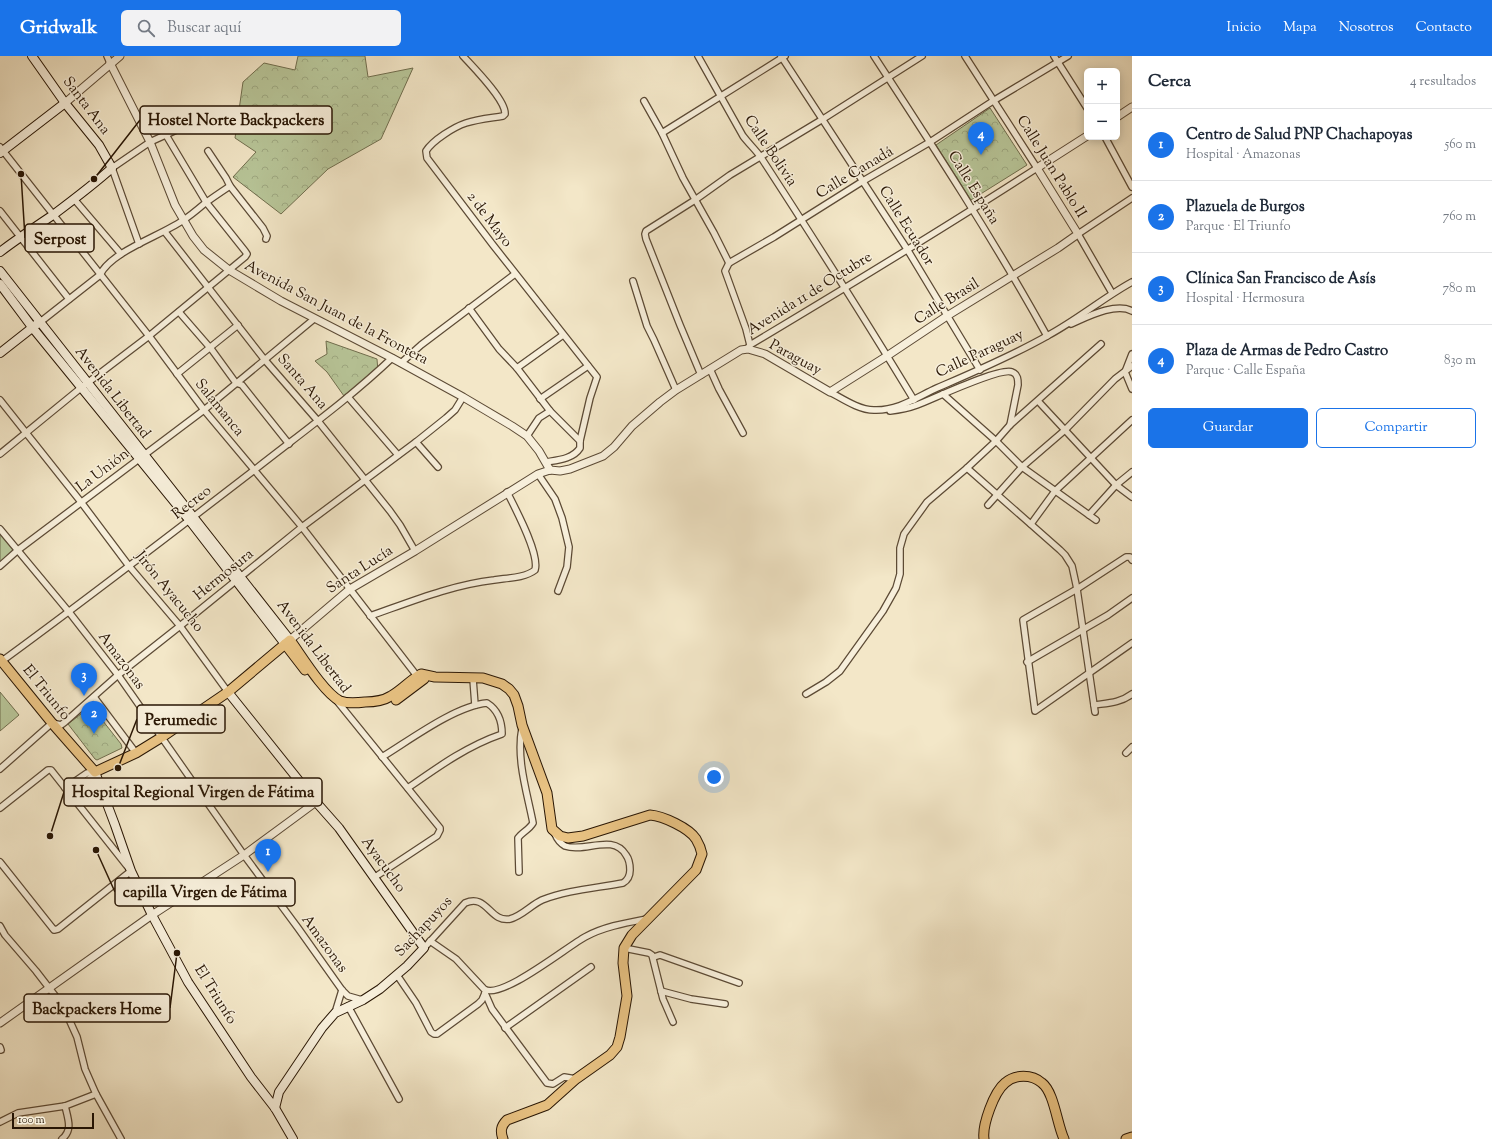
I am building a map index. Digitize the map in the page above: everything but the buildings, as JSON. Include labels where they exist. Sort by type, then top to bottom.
[{"type":"highway","name":"Santa Lucía","points":[[95,772],[136,753],[162,737],[228,692],[287,642]]},
{"type":"highway","name":"Avenida Libertad","points":[[287,642],[332,696]]},
{"type":"highway","name":"Avenida Libertad","points":[[287,642],[322,693],[329,700],[341,707]]},
{"type":"highway","name":"El Triunfo","points":[[1,660],[52,723],[95,772]]},
{"type":"highway","points":[[341,707],[359,708],[390,703],[422,677]]},
{"type":"highway","points":[[332,696],[346,702],[372,702],[392,696],[422,677],[483,678],[494,681],[509,689],[514,695],[522,725],[548,793],[552,829],[560,836],[568,838],[583,836],[650,815],[659,816],[671,821],[696,838],[702,854],[696,870],[632,935],[624,948],[623,963],[627,996],[617,1047],[610,1055],[576,1079],[547,1105],[507,1120],[502,1125],[501,1133],[503,1139]]},
{"type":"highway","points":[[984,1139],[984,1125],[999,1089],[1009,1080],[1022,1076],[1037,1079],[1046,1087],[1064,1139]]},
{"type":"highway","points":[[1126,1139],[1132,1137]]},
{"type":"main road","name":"Santa Ana","points":[[32,56],[65,103],[99,145],[112,168]]},
{"type":"main road","points":[[1,150],[65,103]]},
{"type":"main road","points":[[0,252],[20,236],[53,215],[95,184],[112,168]]},
{"type":"main road","name":"Avenida Libertad","points":[[0,271],[36,325]]},
{"type":"main road","name":"Avenida Libertad","points":[[0,284],[36,325],[192,519],[287,642]]},
{"type":"main road","points":[[0,353],[36,325]]},
{"type":"main road","name":"Jirón Ayacucho","points":[[228,692],[316,802]]},
{"type":"main road","name":"El Triunfo","points":[[95,772],[131,871],[152,915],[192,988],[251,1077],[275,1108],[292,1139]]},
{"type":"main road","name":"Ayacucho","points":[[316,802],[338,828],[424,948]]},
{"type":"main road","name":"Sachapuyos","points":[[275,1108],[279,1092],[322,1028],[335,1013],[363,1000],[397,975],[424,948]]},
{"type":"street","points":[[65,103],[109,60],[120,56]]},
{"type":"street","name":"2 de Mayo","points":[[463,56],[487,82],[501,102],[506,111],[505,114],[503,116],[466,123],[441,136],[426,151],[427,158],[515,274],[597,377],[590,398],[580,441]]},
{"type":"street","name":"Calle Bolivia","points":[[698,56],[750,146],[761,157],[914,400]]},
{"type":"street","name":"Calle España","points":[[874,56],[930,142],[1013,276],[1047,336]]},
{"type":"street","points":[[701,375],[646,240],[646,231],[695,200],[730,175],[823,119],[922,56]]},
{"type":"street","name":"Calle Juan Pablo II","points":[[965,56],[1078,234],[1112,293]]},
{"type":"street","points":[[1054,56],[1084,104]]},
{"type":"street","name":"Calle Canadá","points":[[729,263],[930,142],[993,101],[1068,56]]},
{"type":"street","points":[[662,133],[720,95],[783,57]]},
{"type":"street","name":"Calle Ecuador","points":[[783,57],[907,249],[980,370]]},
{"type":"street","name":"Avenida San Juan de la Frontera","points":[[109,60],[150,142],[175,205],[183,221],[201,246],[229,270],[280,301],[392,358],[463,397],[527,436],[550,470]]},
{"type":"street","points":[[644,101],[662,133],[683,178],[729,263],[725,271],[746,329],[749,347]]},
{"type":"street","points":[[1120,115],[1132,107]]},
{"type":"street","points":[[112,168],[150,142],[196,121]]},
{"type":"street","points":[[0,454],[84,385],[179,312],[247,254],[206,202],[166,135]]},
{"type":"street","name":"Avenida 11 de Octubre","points":[[550,470],[556,471],[570,469],[603,456],[614,447],[632,426],[645,414],[676,390],[972,210],[1084,138]]},
{"type":"street","points":[[1107,140],[1132,187]]},
{"type":"street","name":"Salamanca","points":[[1,150],[149,336],[204,410],[302,527],[370,616],[422,677]]},
{"type":"street","points":[[208,151],[230,186],[263,228],[267,236],[266,239]]},
{"type":"street","name":"Santa Ana","points":[[112,168],[139,244]]},
{"type":"street","points":[[36,325],[100,275],[103,268],[121,254],[165,232],[183,221],[206,202],[230,186]]},
{"type":"street","points":[[1078,234],[1132,198]]},
{"type":"street","points":[[74,199],[121,254]]},
{"type":"street","points":[[0,211],[69,299]]},
{"type":"street","name":"Santa Ana","points":[[165,232],[264,359],[364,479],[400,525],[415,551]]},
{"type":"street","name":"Calle Brasil","points":[[830,392],[947,316],[1058,248],[1078,234]]},
{"type":"street","points":[[401,363],[421,345],[515,274]]},
{"type":"street","points":[[633,281],[647,326],[676,390]]},
{"type":"street","name":"Calle Paraguay","points":[[830,392],[856,405],[872,410],[897,407],[936,388],[980,370],[1047,336],[1112,293],[1132,282]]},
{"type":"street","points":[[469,308],[499,349],[517,368],[550,411],[580,441],[580,448],[573,455],[546,462]]},
{"type":"street","points":[[1061,328],[1084,318],[1117,308],[1124,308],[1132,311]]},
{"type":"street","points":[[179,312],[236,383],[242,385],[289,444]]},
{"type":"street","name":"La Unión","points":[[0,566],[18,550],[204,410],[314,319]]},
{"type":"street","points":[[177,374],[238,325]]},
{"type":"street","points":[[517,368],[563,335]]},
{"type":"street","points":[[806,694],[826,682],[840,671],[883,611],[896,588],[900,574],[900,548],[904,534],[927,502],[967,468],[996,441],[1010,425],[1101,344]]},
{"type":"street","name":"Paraguay","points":[[749,347],[765,354],[830,392]]},
{"type":"street","points":[[1132,354],[1125,372],[1132,389]]},
{"type":"street","name":"Recreo","points":[[1,660],[69,612],[318,422],[392,358]]},
{"type":"street","points":[[540,399],[588,366]]},
{"type":"street","points":[[988,504],[998,495],[1022,467],[1065,430],[1115,379],[1132,366]]},
{"type":"street","points":[[710,369],[743,433]]},
{"type":"street","points":[[872,410],[885,412],[916,406],[985,377],[1011,371],[1018,378],[1018,385],[1010,425]]},
{"type":"street","points":[[943,394],[996,441],[1022,467],[1096,520]]},
{"type":"street","points":[[348,397],[398,455]]},
{"type":"street","name":"Hermosura","points":[[0,769],[52,723],[61,725],[118,675],[238,578],[364,479],[416,442],[455,410],[463,397]]},
{"type":"street","name":"Jirón Ayacucho","points":[[0,400],[81,502],[129,566],[180,626],[228,692]]},
{"type":"street","points":[[1038,400],[1116,485],[1132,497]]},
{"type":"street","points":[[527,436],[539,418],[550,411]]},
{"type":"street","points":[[1031,524],[1055,491],[1132,420]]},
{"type":"street","points":[[416,442],[438,467]]},
{"type":"street","points":[[967,468],[1065,555],[1072,566],[1077,589],[1095,712]]},
{"type":"street","name":"Santa Lucía","points":[[287,642],[350,590],[415,551],[507,492],[538,474],[550,470]]},
{"type":"street","points":[[1089,515],[1116,485],[1132,472]]},
{"type":"street","points":[[538,474],[554,498],[562,518],[569,547],[567,567],[558,591]]},
{"type":"street","points":[[370,616],[431,594],[475,582],[516,577],[531,573],[535,570],[536,566],[528,538],[507,492]]},
{"type":"street","name":"Amazonas","points":[[0,528],[69,612],[118,675],[244,855],[342,990],[348,996],[363,1000]]},
{"type":"street","points":[[1129,559],[1023,620],[1034,711],[1132,643]]},
{"type":"street","points":[[1027,662],[1132,598]]},
{"type":"street","points":[[473,679],[475,705]]},
{"type":"street","points":[[1094,705],[1116,702],[1125,699],[1132,694]]},
{"type":"street","name":"Avenida Libertad","points":[[332,696],[341,707]]},
{"type":"street","points":[[94,697],[136,753]]},
{"type":"street","points":[[382,757],[433,725],[475,705],[487,703],[494,708],[500,720],[502,734],[482,741],[451,758],[408,788]]},
{"type":"street","points":[[341,707],[440,828],[437,836],[374,877]]},
{"type":"street","points":[[519,872],[518,838],[530,828],[533,823],[520,754],[522,725]]},
{"type":"street","points":[[1126,753],[1132,747]]},
{"type":"street","points":[[0,808],[48,770],[51,770],[131,871],[58,929],[54,930],[0,862]]},
{"type":"street","name":"Santa Lucía","points":[[65,788],[87,773],[95,772]]},
{"type":"street","name":"Santa Lucía","points":[[70,794],[90,778],[95,772]]},
{"type":"street","points":[[0,1023],[152,915],[244,855],[316,802]]},
{"type":"street","name":"Sachapuyos","points":[[424,948],[465,903],[470,901],[480,902],[496,916],[502,919],[510,919],[533,905],[549,898],[571,892],[623,883],[629,878],[630,870],[628,858],[624,851],[617,846],[609,844],[574,848],[565,846],[559,842],[552,829]]},
{"type":"street","points":[[397,975],[416,1003],[431,1032],[437,1034],[478,1004],[486,992],[518,981],[584,937],[598,931],[626,923],[648,919]]},
{"type":"street","points":[[0,926],[5,936],[23,954],[63,1006],[70,1018],[77,1037],[85,1069],[96,1094],[121,1139]]},
{"type":"street","points":[[430,941],[456,959],[486,992],[492,1009],[547,1083],[553,1084],[564,1077],[576,1079]]},
{"type":"street","points":[[624,948],[649,953],[654,958],[663,999],[673,1022]]},
{"type":"street","points":[[654,958],[660,955],[740,983]]},
{"type":"street","points":[[505,1028],[591,967]]},
{"type":"street","points":[[335,1013],[342,990]]},
{"type":"street","points":[[661,992],[725,1004]]},
{"type":"street","points":[[348,1006],[399,1099]]},
{"type":"street","points":[[0,1122],[18,1113],[65,1106],[96,1094]]},
{"type":"street","points":[[62,1139],[68,1134],[69,1129],[65,1106]]},
{"type":"green space","points":[[298,56],[365,56],[368,77],[413,68],[381,139],[328,169],[281,214],[233,177],[256,152],[235,138],[243,82],[264,63],[295,70]]},
{"type":"green space","points":[[990,108],[1027,165],[971,200],[936,145]]},
{"type":"green space","points":[[326,341],[377,359],[378,372],[344,396],[327,372],[315,361],[327,354]]},
{"type":"green space","points":[[0,531],[16,551],[0,562]]},
{"type":"green space","points":[[0,692],[19,715],[0,731]]},
{"type":"green space","points":[[92,707],[121,744],[122,748],[97,760],[68,724]]},
{"type":"place","name":"Plaza de Armas de Pedro Castro","points":[[981,155]]},
{"type":"place","name":"Serpost","points":[[21,174]]},
{"type":"place","name":"Hostel Norte Backpackers","points":[[94,179]]},
{"type":"place","name":"Clínica San Francisco de Asís","points":[[84,696]]},
{"type":"place","name":"Plazuela de Burgos","points":[[94,734]]},
{"type":"place","name":"Perumedic","points":[[118,768]]},
{"type":"place","name":"Hospital Regional Virgen de Fátima","points":[[50,836]]},
{"type":"place","name":"capilla Virgen de Fátima","points":[[96,850]]},
{"type":"place","name":"Centro de Salud PNP Chachapoyas","points":[[268,872]]},
{"type":"place","name":"Backpackers Home","points":[[177,953]]}]
